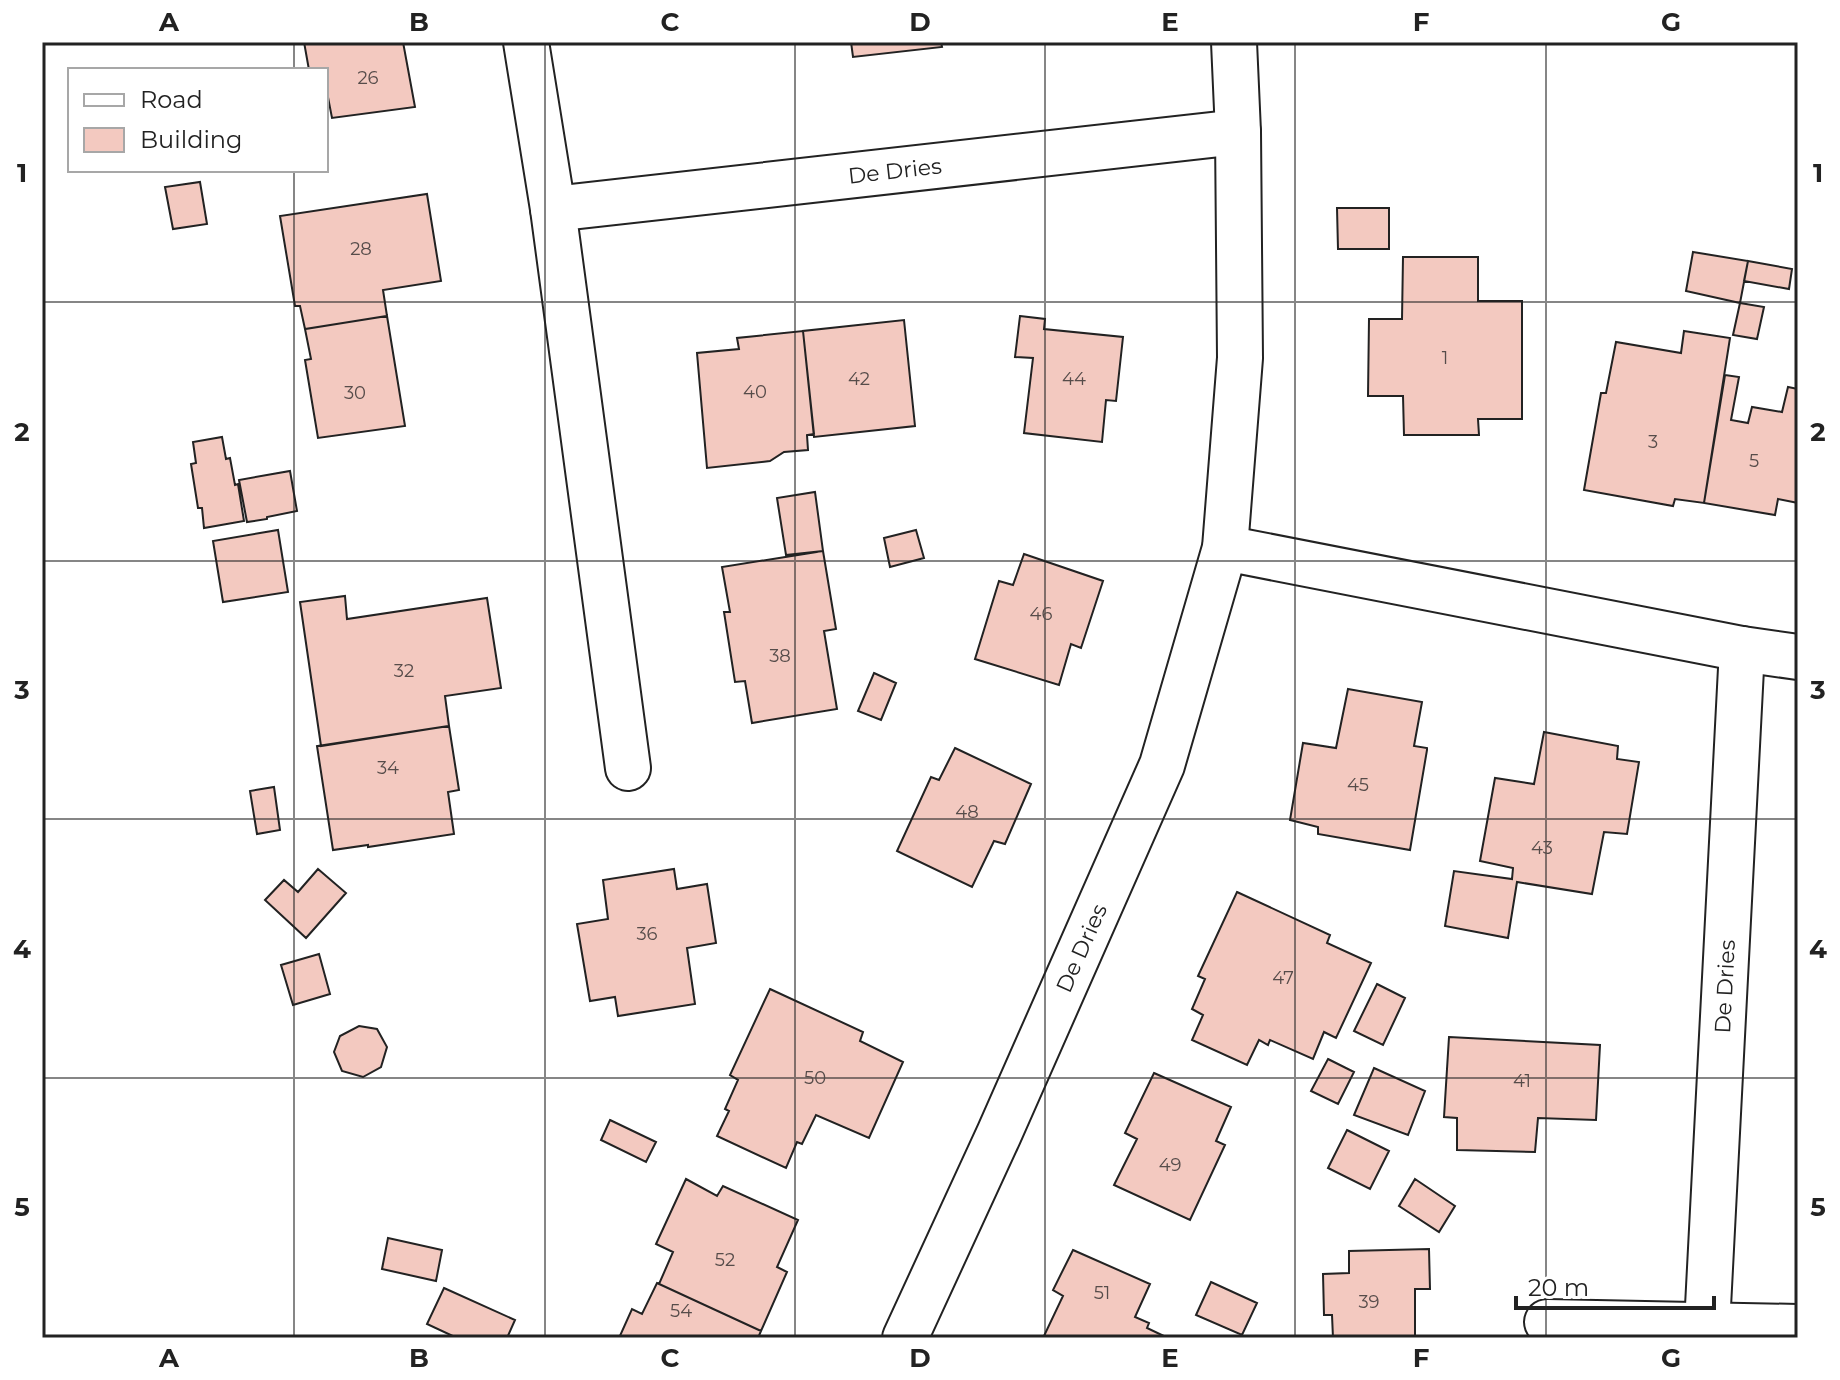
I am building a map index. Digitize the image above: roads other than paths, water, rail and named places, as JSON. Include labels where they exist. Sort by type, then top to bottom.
[{"type":"street","points":[[526,42],[553,209],[628,768]]},
{"type":"street","name":"De Dries","points":[[905,1338],[1162,765],[1225,548],[1240,358],[1234,42]]},
{"type":"street","name":"De Dries","points":[[553,209],[1238,132]]},
{"type":"street","points":[[1225,548],[1742,649],[1798,657]]},
{"type":"street","name":"De Dries","points":[[1707,1326],[1742,649]]},
{"type":"street","points":[[1547,1322],[1798,1327]]}]
